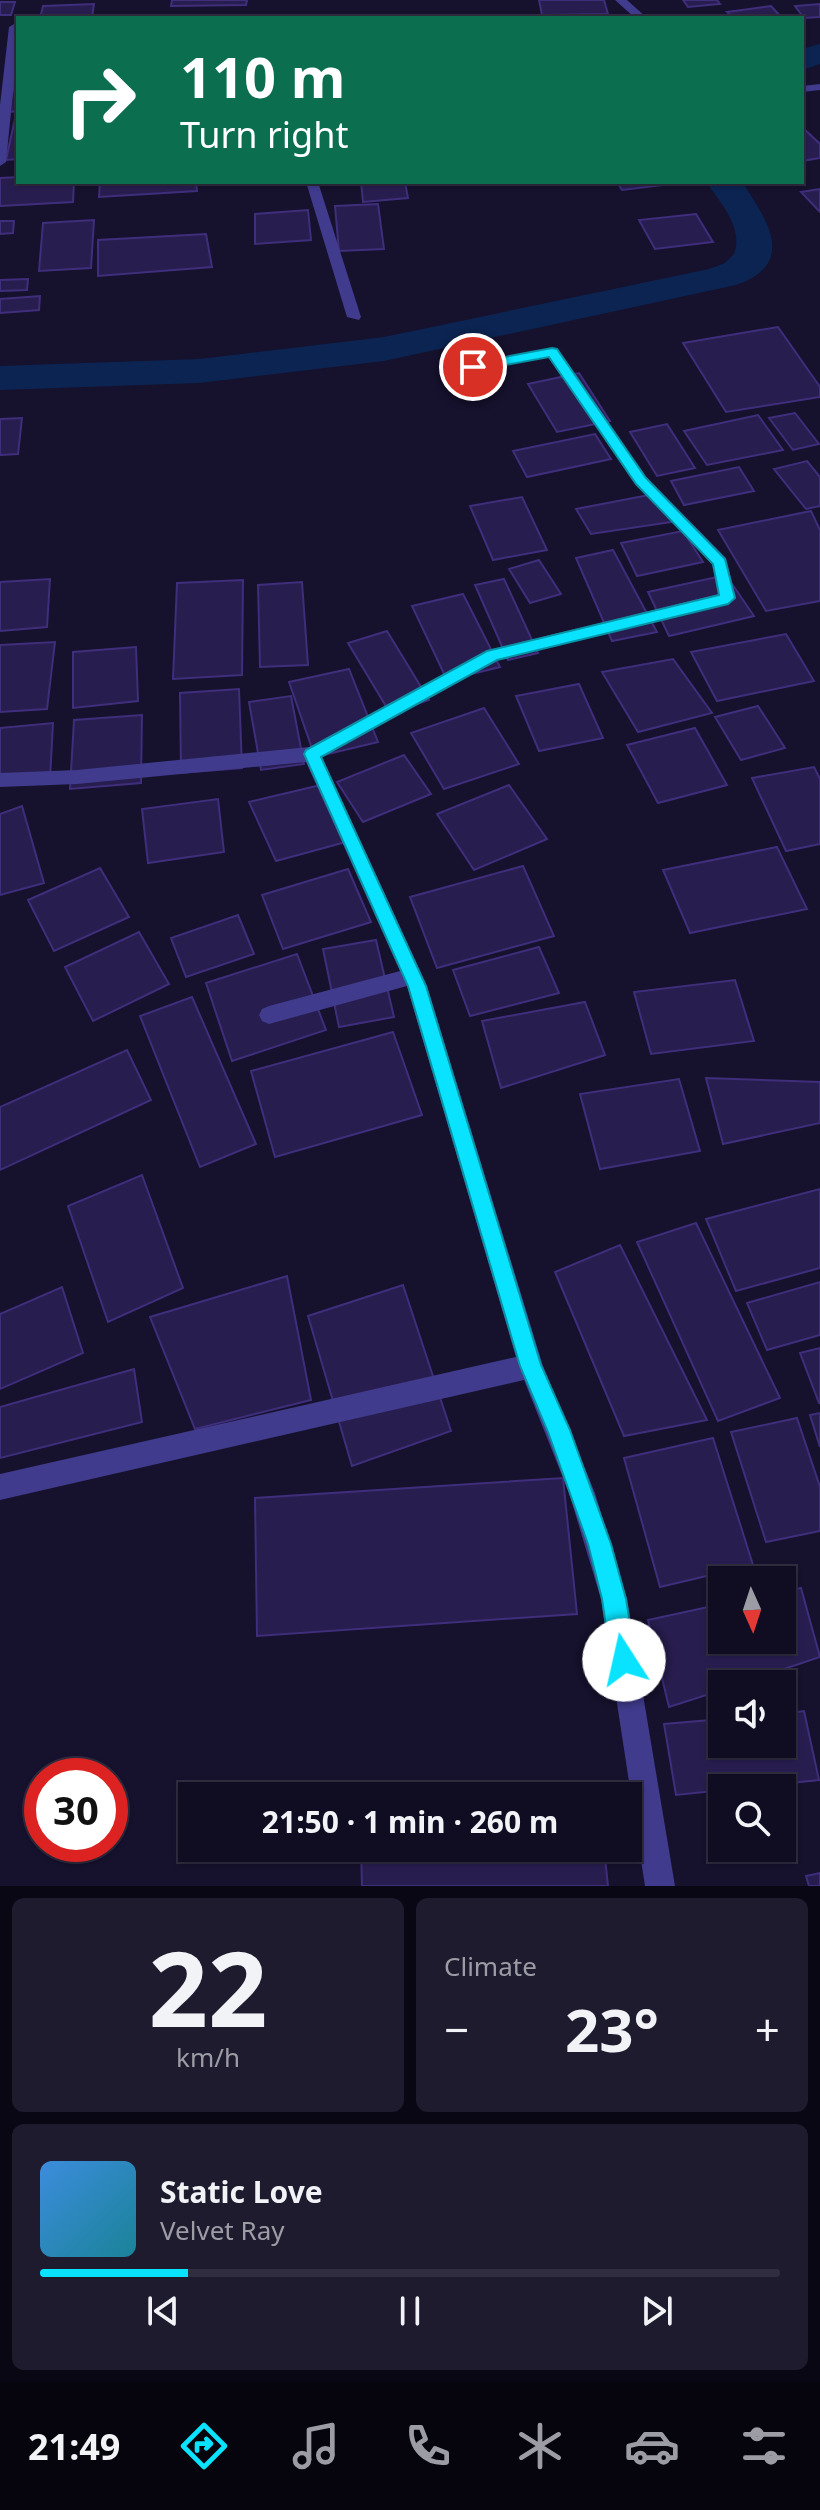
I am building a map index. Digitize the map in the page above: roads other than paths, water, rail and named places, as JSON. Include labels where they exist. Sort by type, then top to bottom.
[{"type":"street","points":[[620,0],[640,16]]},
{"type":"street","points":[[0,164],[14,27]]},
{"type":"street","points":[[313,184],[354,317]]},
{"type":"street","points":[[0,780],[77,777],[312,754],[492,655],[728,598],[720,562],[641,481],[552,352],[447,372]]},
{"type":"street","points":[[312,754],[412,976],[531,1366],[582,1493],[614,1599],[660,1886]]},
{"type":"street","points":[[269,1015],[412,976]]},
{"type":"street","points":[[0,1487],[531,1366]]},
{"type":"waterway","points":[[804,59],[820,53]]},
{"type":"waterway","points":[[0,378],[199,371],[384,349],[701,283],[738,271],[751,258],[755,248],[751,225],[725,184]]}]
